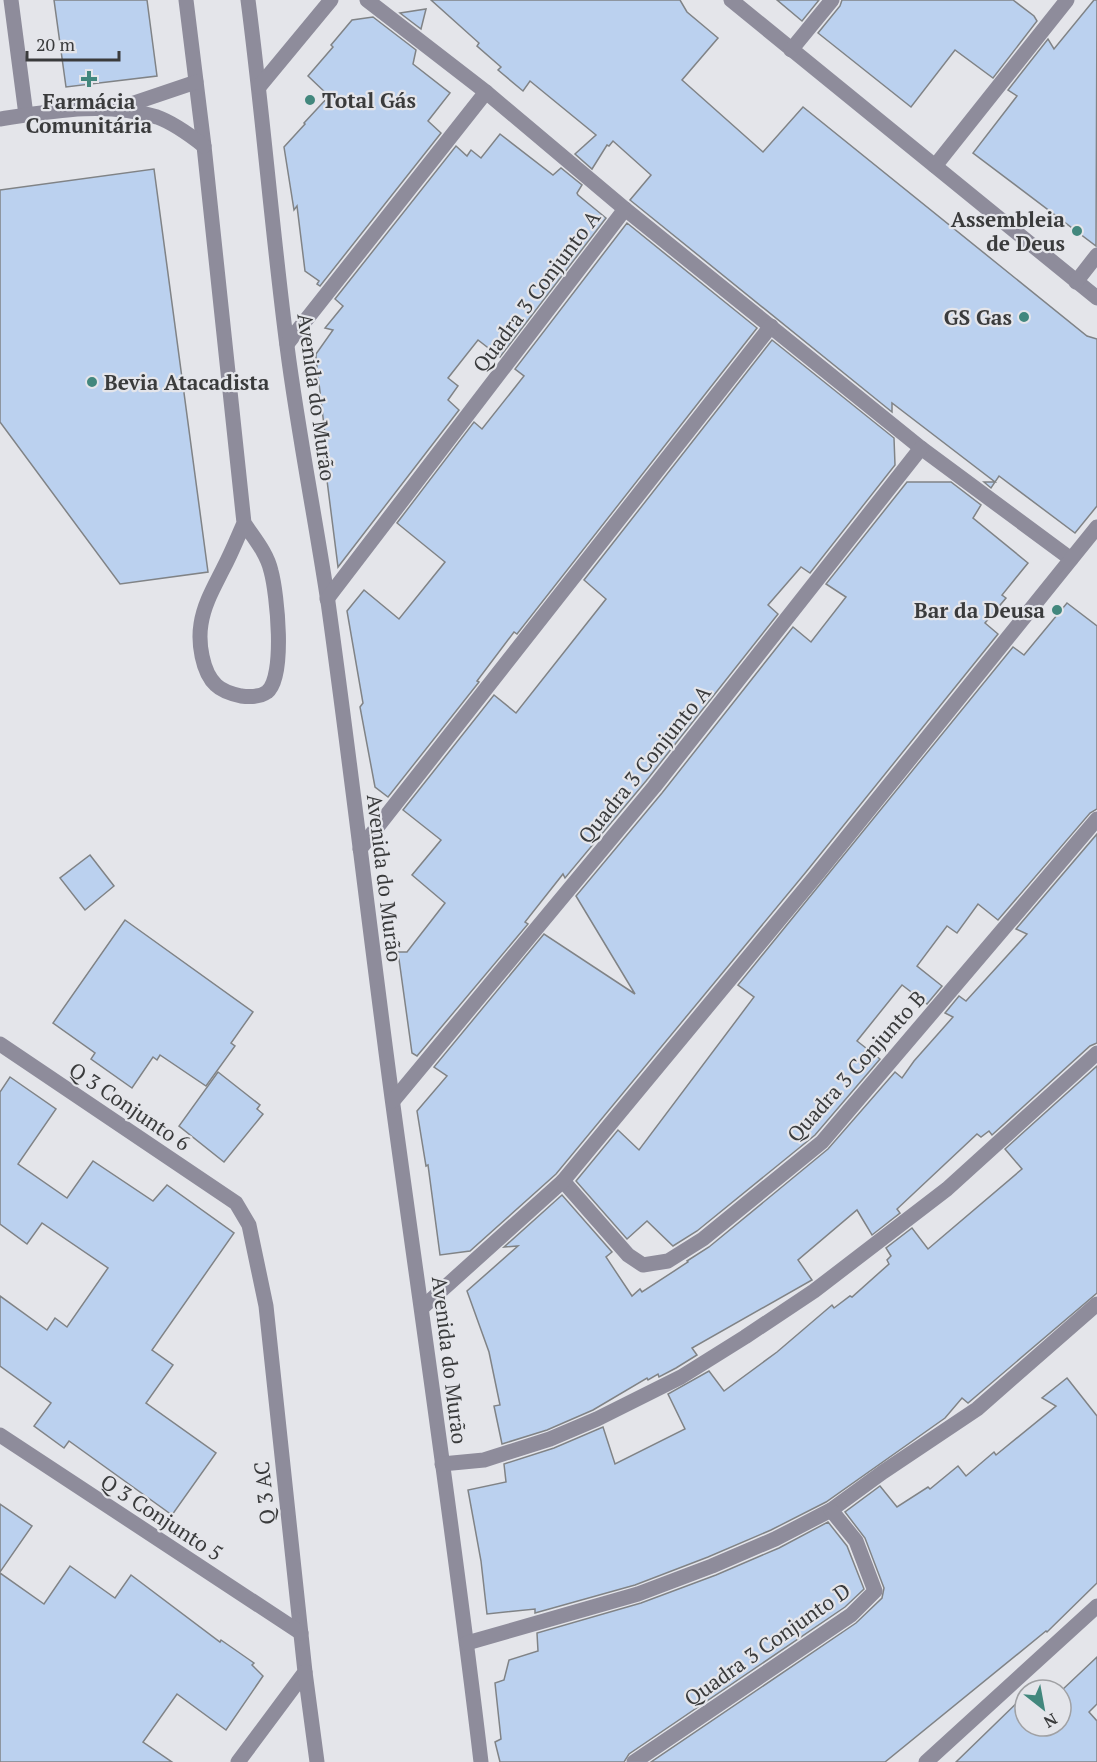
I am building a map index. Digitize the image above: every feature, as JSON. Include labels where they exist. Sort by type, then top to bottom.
[{"type":"street","points":[[11,0],[26,115]]},
{"type":"street","points":[[186,0],[244,523],[264,553],[271,571],[279,657],[274,682],[267,693],[250,698],[230,694],[215,685],[201,654],[200,625],[209,596],[244,523]]},
{"type":"street","name":"Avenida do Murão","points":[[248,0],[260,87],[287,344],[305,471],[327,598],[393,1101],[423,1307],[481,1762]]},
{"type":"street","points":[[260,87],[331,0]]},
{"type":"street","name":"Quadra 3 Conjunto A","points":[[367,0],[486,92],[625,209],[921,448],[1071,559]]},
{"type":"street","points":[[731,0],[1097,298]]},
{"type":"street","points":[[791,50],[832,0]]},
{"type":"street","points":[[935,166],[1067,0]]},
{"type":"street","points":[[119,108],[196,82]]},
{"type":"street","points":[[287,344],[486,92]]},
{"type":"street","points":[[0,119],[68,109],[119,108],[158,118],[184,131],[204,146]]},
{"type":"street","name":"Quadra 3 Conjunto A","points":[[327,598],[625,209]]},
{"type":"street","points":[[1076,282],[1097,255]]},
{"type":"street","points":[[360,849],[771,326]]},
{"type":"street","name":"Quadra 3 Conjunto A","points":[[393,1101],[654,787],[921,448]]},
{"type":"street","points":[[423,1307],[563,1181],[814,878],[1097,527]]},
{"type":"street","name":"Quadra 3 Conjunto B","points":[[563,1181],[628,1255],[643,1265],[668,1261],[703,1239],[822,1142],[1097,819]]},
{"type":"street","name":"Q 3 Conjunto 6","points":[[0,1044],[236,1203]]},
{"type":"street","points":[[442,1464],[484,1460],[550,1439],[597,1419],[681,1377],[745,1337],[814,1291],[947,1189],[1097,1053]]},
{"type":"street","name":"Q 3 AC","points":[[236,1203],[249,1225],[266,1306],[305,1672],[317,1762]]},
{"type":"street","points":[[467,1643],[638,1594],[765,1544],[831,1510],[977,1409],[1097,1304]]},
{"type":"street","name":"Q 3 Conjunto 5","points":[[0,1435],[301,1633]]},
{"type":"street","name":"Quadra 3 Conjunto D","points":[[634,1762],[850,1615],[875,1591],[856,1541],[831,1510]]},
{"type":"street","points":[[926,1762],[1097,1606]]},
{"type":"street","points":[[238,1762],[305,1672]]},
{"type":"building","points":[[54,0],[147,0],[157,76],[66,87]]},
{"type":"building","points":[[431,0],[680,0],[687,12],[718,38],[682,80],[763,152],[803,107],[1087,336],[1097,339],[1097,506],[1075,533],[999,476],[995,482],[892,403],[892,412],[630,200],[651,175],[613,141],[609,146],[607,145],[592,169],[575,154],[596,135],[530,81],[523,91],[498,70],[501,67],[477,46],[479,43]]},
{"type":"building","points":[[777,0],[819,0],[802,21]]},
{"type":"building","points":[[842,0],[1013,0],[1037,21],[993,78],[955,50],[911,107],[818,33],[840,6]]},
{"type":"building","points":[[1094,0],[1097,0],[1096,246],[973,153],[1017,96],[1008,90],[1048,39],[1054,49]]},
{"type":"building","points":[[426,9],[421,29],[400,13]]},
{"type":"building","points":[[373,17],[416,50],[413,64],[450,93],[428,121],[441,133],[320,286],[317,284],[319,281],[305,271],[297,206],[294,210],[284,147],[329,96],[308,76],[352,20]]},
{"type":"building","points":[[500,134],[553,175],[561,168],[582,185],[578,195],[606,218],[500,357],[478,340],[448,378],[458,386],[448,400],[459,410],[338,567],[321,433],[325,434],[316,358],[316,354],[333,330],[325,328],[343,306],[335,299],[456,146],[467,156],[471,150],[481,158]]},
{"type":"building","points":[[154,169],[208,572],[120,584],[0,422],[0,190]]},
{"type":"building","points":[[627,223],[757,328],[517,634],[514,632],[477,681],[479,682],[388,797],[375,787],[360,707],[363,703],[347,611],[364,590],[399,619],[445,562],[397,523],[474,422],[482,429],[524,376],[515,369]]},
{"type":"building","points":[[772,340],[894,438],[895,465],[810,573],[801,567],[768,605],[778,614],[646,781],[565,878],[563,874],[525,922],[528,924],[417,1056],[412,1053],[398,952],[407,952],[445,903],[412,875],[441,840],[403,810],[494,695],[516,713],[606,599],[584,580]]},
{"type":"building","points":[[907,482],[951,482],[981,505],[973,518],[1028,563],[1002,595],[1006,598],[985,623],[998,634],[806,872],[556,1174],[470,1251],[440,1255],[428,1165],[426,1166],[417,1111],[447,1076],[434,1067],[544,934],[635,994],[576,896],[662,793],[793,627],[811,642],[846,597],[826,584]]},
{"type":"building","points":[[984,482],[995,482],[991,488]]},
{"type":"building","points":[[1067,603],[1097,626],[1097,809],[1090,813],[998,920],[978,904],[957,933],[947,926],[917,966],[942,986],[927,1004],[902,985],[857,1041],[880,1059],[815,1135],[697,1231],[673,1246],[647,1221],[627,1239],[576,1181],[618,1130],[639,1150],[754,997],[738,985],[1013,647],[1024,655]]},
{"type":"building","points":[[1097,834],[1097,1043],[1090,1046],[992,1135],[989,1131],[981,1137],[977,1134],[897,1209],[900,1213],[872,1235],[857,1210],[798,1260],[812,1280],[692,1348],[697,1355],[659,1377],[658,1374],[648,1380],[647,1378],[593,1410],[547,1430],[502,1444],[494,1406],[500,1405],[489,1352],[467,1291],[518,1246],[504,1247],[562,1195],[612,1252],[606,1257],[632,1296],[640,1289],[642,1292],[688,1262],[828,1149],[895,1072],[902,1078],[953,1017],[945,1013],[959,996],[966,1001],[1027,934],[1016,929]]},
{"type":"building","points":[[90,855],[114,886],[85,910],[60,878]]},
{"type":"building","points":[[125,920],[253,1012],[231,1043],[235,1046],[206,1086],[160,1055],[157,1060],[153,1057],[132,1088],[91,1059],[95,1053],[53,1023]]},
{"type":"building","points":[[1097,1066],[1097,1293],[968,1403],[962,1398],[945,1418],[826,1502],[771,1530],[635,1585],[535,1613],[535,1609],[487,1614],[481,1561],[468,1490],[506,1482],[504,1464],[554,1448],[603,1427],[615,1464],[685,1429],[668,1394],[709,1371],[724,1391],[777,1352],[832,1305],[834,1308],[850,1296],[852,1297],[889,1264],[887,1260],[891,1256],[886,1248],[912,1228],[928,1249],[1022,1169],[1005,1149]]},
{"type":"building","points":[[218,1072],[260,1105],[257,1109],[263,1114],[224,1162],[179,1126]]},
{"type":"building","points":[[10,1077],[56,1109],[18,1164],[67,1198],[93,1161],[153,1201],[167,1185],[234,1233],[152,1350],[173,1365],[146,1403],[216,1453],[172,1515],[69,1441],[64,1448],[34,1426],[51,1403],[0,1366],[0,1296],[47,1330],[55,1318],[67,1327],[108,1268],[42,1223],[27,1244],[0,1224],[0,1092]]},
{"type":"building","points":[[1067,1378],[1097,1416],[1097,1583],[1047,1632],[885,1762],[651,1762],[856,1623],[882,1598],[884,1588],[865,1538],[845,1512],[880,1486],[897,1507],[928,1487],[930,1489],[958,1466],[966,1476],[994,1452],[996,1455],[1056,1406],[1042,1398]]},
{"type":"building","points":[[0,1504],[32,1526],[0,1572]]},
{"type":"building","points":[[828,1522],[847,1546],[864,1589],[845,1607],[629,1754],[624,1762],[500,1762],[495,1742],[501,1739],[495,1683],[504,1680],[509,1660],[538,1651],[537,1633],[641,1603],[716,1575],[779,1548]]},
{"type":"building","points":[[70,1566],[115,1598],[131,1575],[220,1642],[221,1640],[254,1663],[252,1665],[263,1676],[226,1730],[177,1694],[143,1742],[172,1762],[0,1762],[0,1573],[44,1604]]},
{"type":"building","points":[[1097,1657],[1097,1704],[1089,1712],[1097,1721],[1097,1762],[956,1762],[1013,1707],[1013,1738],[1073,1738],[1073,1680]]},
{"type":"place","name":"Farmácia Comunitária","points":[[89,79]]},
{"type":"place","name":"Total Gás","points":[[310,100]]},
{"type":"place","name":"Assembleia de Deus","points":[[1077,231]]},
{"type":"place","name":"GS Gas","points":[[1024,317]]},
{"type":"place","name":"Bevia Atacadista","points":[[92,382]]},
{"type":"place","name":"Bar da Deusa","points":[[1057,610]]}]
